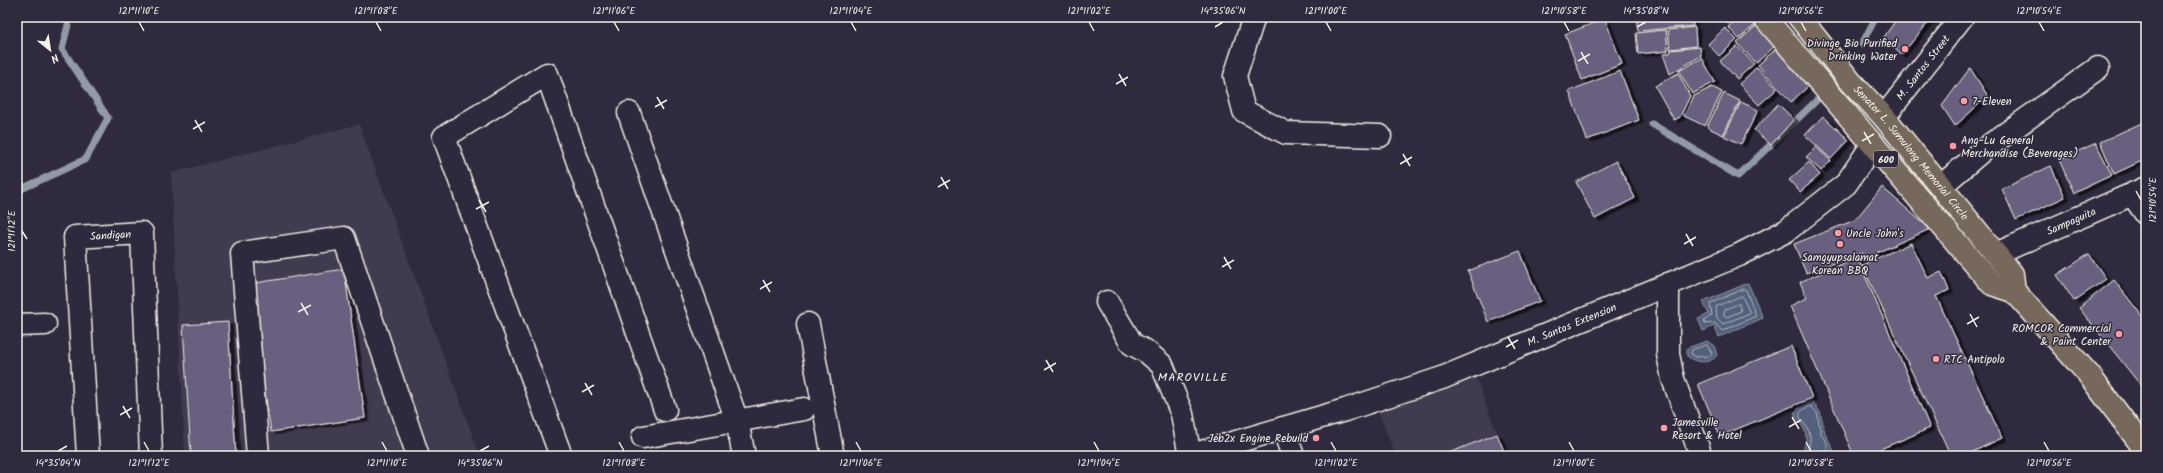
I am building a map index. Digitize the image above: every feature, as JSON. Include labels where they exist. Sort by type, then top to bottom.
[{"type":"main road","name":"600","points":[[1764,17],[1992,284],[2014,291]]},
{"type":"main road","name":"Senator L. Sumulong Memorial Circle","points":[[1799,17],[1851,82],[1884,117],[2012,274],[2014,291]]},
{"type":"main road","points":[[2014,291],[2089,375],[2146,451]]},
{"type":"street","points":[[1254,17],[1235,76],[1244,111],[1286,133],[1380,136]]},
{"type":"street","name":"M. Santos Street","points":[[1884,117],[1962,17]]},
{"type":"street","points":[[1941,186],[1983,150],[2098,68]]},
{"type":"street","points":[[560,456],[444,137],[547,74],[665,410]]},
{"type":"street","points":[[628,113],[737,421],[744,456]]},
{"type":"street","name":"M. Santos Extension","points":[[1189,456],[1442,378],[1739,255],[1786,231],[1846,184],[1873,144]]},
{"type":"street","points":[[2139,191],[2146,214]]},
{"type":"street","name":"Sampaguita","points":[[1996,254],[2139,191]]},
{"type":"street","name":"Sandigan","points":[[88,456],[75,237],[142,233],[151,456]]},
{"type":"street","points":[[258,456],[242,253],[344,238],[418,456]]},
{"type":"street","points":[[1668,284],[1670,360],[1673,378],[1699,450]]},
{"type":"street","points":[[1107,302],[1132,344],[1147,352],[1162,365],[1182,414],[1189,456]]},
{"type":"street","points":[[17,325],[45,324]]},
{"type":"street","points":[[808,324],[833,456]]},
{"type":"street","points":[[643,437],[804,409]]},
{"type":"street","points":[[1283,428],[1293,456]]},
{"type":"shaded area","points":[[359,124],[480,456],[185,456],[171,173]]},
{"type":"shaded area","points":[[1474,373],[1506,456],[1396,456],[1377,409]]},
{"type":"water","points":[[1748,283],[1763,318],[1719,337],[1714,326],[1703,331],[1698,319],[1709,314],[1703,302]]},
{"type":"water","points":[[1707,341],[1714,346],[1717,355],[1714,358],[1707,362],[1702,362],[1687,356],[1687,348]]},
{"type":"water","points":[[1812,401],[1820,412],[1825,433],[1834,451],[1827,456],[1803,456],[1802,454],[1806,436],[1795,413],[1802,406]]},
{"type":"building","points":[[1636,17],[1692,17],[1693,26],[1638,31]]},
{"type":"building","points":[[1722,17],[1736,17],[1728,24]]},
{"type":"building","points":[[1739,17],[1749,17],[1756,24],[1739,39],[1728,27]]},
{"type":"building","points":[[1898,17],[1933,17],[1901,55],[1884,37]]},
{"type":"building","points":[[1605,19],[1622,64],[1582,80],[1565,34]]},
{"type":"building","points":[[1757,25],[1775,46],[1756,63],[1737,43]]},
{"type":"building","points":[[1695,27],[1696,46],[1670,49],[1668,30]]},
{"type":"building","points":[[1725,28],[1737,40],[1719,56],[1708,44]]},
{"type":"building","points":[[1666,30],[1668,51],[1638,54],[1636,33]]},
{"type":"building","points":[[1780,45],[1813,82],[1791,102],[1758,65]]},
{"type":"building","points":[[1737,46],[1754,64],[1737,79],[1720,61]]},
{"type":"building","points":[[1700,47],[1701,56],[1670,74],[1663,54],[1670,53],[1671,50]]},
{"type":"building","points":[[1702,58],[1715,82],[1692,94],[1679,71]]},
{"type":"building","points":[[1757,67],[1777,89],[1759,105],[1739,84]]},
{"type":"building","name":"7-Eleven","points":[[1970,68],[1988,96],[1955,126],[1942,106]]},
{"type":"building","points":[[1620,71],[1639,120],[1587,140],[1569,91]]},
{"type":"building","points":[[1678,73],[1690,96],[1680,117],[1674,120],[1655,86]]},
{"type":"building","points":[[1712,87],[1722,92],[1705,126],[1684,116],[1694,96]]},
{"type":"building","points":[[1724,93],[1740,101],[1723,135],[1707,127]]},
{"type":"building","points":[[1741,102],[1758,110],[1741,144],[1724,136]]},
{"type":"building","points":[[1778,104],[1794,119],[1771,145],[1754,130]]},
{"type":"building","points":[[1823,116],[1849,140],[1831,159],[1805,135]]},
{"type":"building","points":[[2146,121],[2146,159],[2114,174],[2100,142]]},
{"type":"building","points":[[2096,143],[2112,175],[2074,193],[2059,160]]},
{"type":"building","points":[[1816,147],[1831,161],[1821,171],[1806,157]]},
{"type":"building","points":[[1616,161],[1635,198],[1595,219],[1576,182]]},
{"type":"building","points":[[1809,162],[1820,175],[1800,192],[1789,180]]},
{"type":"building","points":[[2051,166],[2065,197],[2016,220],[2002,189]]},
{"type":"building","points":[[1882,187],[1930,229],[1867,257],[1862,253],[1806,273],[1794,244],[1855,220]]},
{"type":"building","name":"RTC Antipolo","points":[[1911,243],[1928,278],[1941,272],[1949,290],[1936,296],[2002,438],[1964,456],[1951,456],[1862,265]]},
{"type":"building","points":[[1520,251],[1540,301],[1488,322],[1468,271]]},
{"type":"building","points":[[2089,254],[2106,279],[2074,301],[2057,275]]},
{"type":"building","points":[[1857,257],[1930,428],[1864,456],[1854,456],[1790,306],[1807,298],[1800,282]]},
{"type":"building","points":[[344,269],[365,418],[271,432],[249,284]]},
{"type":"building","points":[[2114,280],[2146,321],[2146,392],[2079,308]]},
{"type":"building","points":[[228,322],[236,456],[191,456],[183,325]]},
{"type":"building","points":[[1791,346],[1812,398],[1720,436],[1698,384]]},
{"type":"building","points":[[1497,434],[1506,456],[1441,456]]},
{"type":"waterway","points":[[17,191],[86,159],[108,118],[62,49],[70,17]]},
{"type":"waterway","points":[[1862,44],[1876,17]]},
{"type":"waterway","points":[[1652,124],[1738,176],[1816,101]]},
{"type":"place","name":"Divinge Bio Purified Drinking Water","points":[[1905,49]]},
{"type":"place","name":"7-Eleven","points":[[1964,101]]},
{"type":"place","name":"Ang-Lu General Merchandise (Beverages)","points":[[1953,146]]},
{"type":"place","name":"Uncle John's","points":[[1838,233]]},
{"type":"place","name":"Samgyupsalamat Korean BBQ","points":[[1840,244]]},
{"type":"place","name":"ROMCOR Commercial & Paint Center","points":[[2119,334]]},
{"type":"place","name":"RTC Antipolo","points":[[1936,359]]},
{"type":"place","name":"Jamesville Resort & Hotel","points":[[1664,428]]},
{"type":"place","name":"Jeb2x Engine Rebuild","points":[[1316,438]]},
{"type":"district","name":"MAROVILLE","points":[[1193,377]]}]
